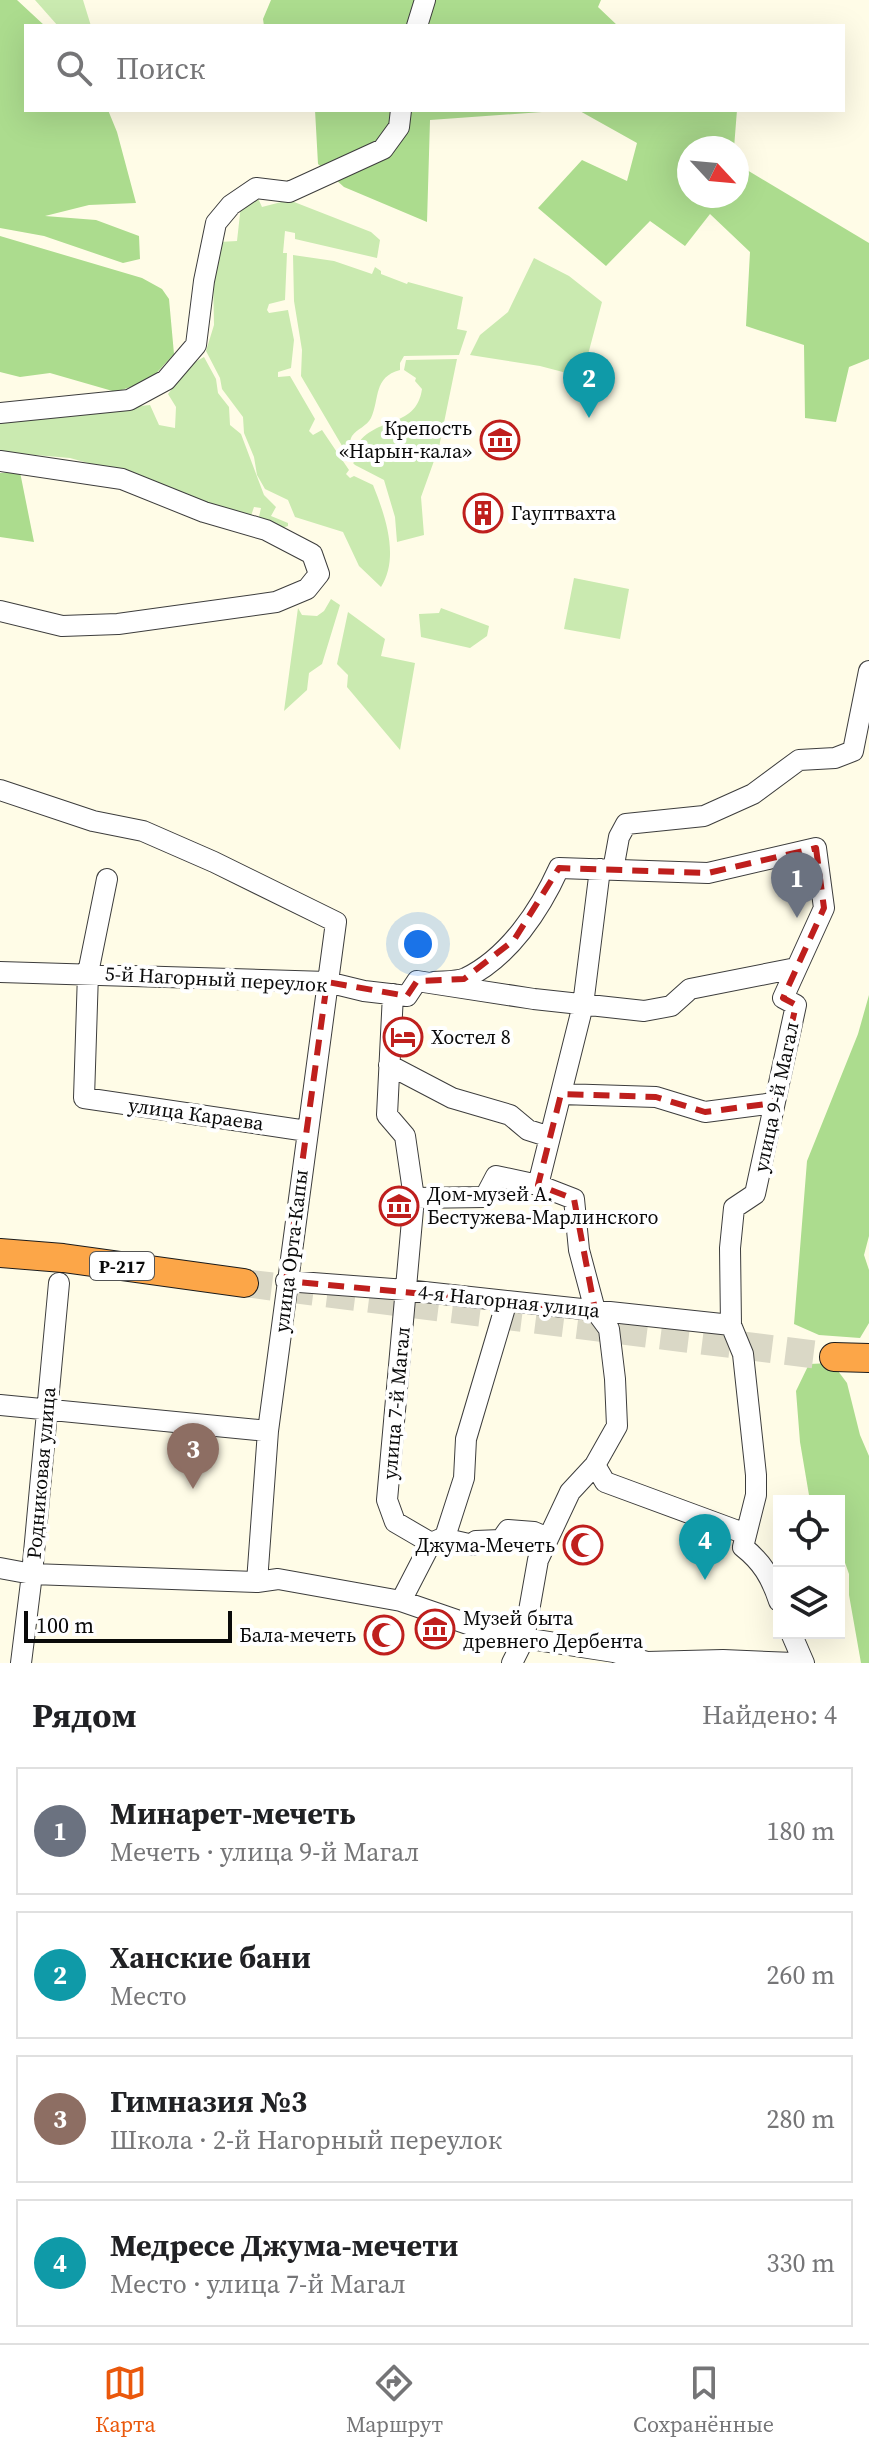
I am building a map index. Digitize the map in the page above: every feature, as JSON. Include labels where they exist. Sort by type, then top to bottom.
[{"type":"highway","name":"Р-217","points":[[0,1253],[63,1258],[244,1283]]},
{"type":"highway","points":[[834,1357],[869,1358]]},
{"type":"street","points":[[418,24],[425,0]]},
{"type":"street","points":[[0,413],[129,400],[166,380],[196,345],[204,281],[216,223],[231,205],[256,188],[289,192],[383,149],[399,127],[401,112]]},
{"type":"street","points":[[0,461],[122,479],[204,512],[266,530],[312,554],[319,574],[307,589],[276,602],[118,624],[62,626],[0,611]]},
{"type":"street","points":[[538,1185],[583,1005],[607,870],[626,824],[704,816],[753,794],[799,760],[835,758],[853,751],[869,671]]},
{"type":"street","name":"улица Орта-Капы","points":[[0,790],[93,821],[143,831],[336,922],[268,1431],[257,1582]]},
{"type":"street","name":"улица 9-й Магал","points":[[607,870],[708,873],[816,848],[824,908],[783,998],[796,1005],[755,1194],[734,1208],[730,1248],[731,1325]]},
{"type":"street","name":"5-й Нагорный переулок","points":[[0,972],[327,982],[364,991],[407,996],[417,981],[464,979],[514,940],[547,895],[559,868],[607,870]]},
{"type":"street","points":[[88,973],[107,879]]},
{"type":"street","points":[[434,982],[534,999],[644,1011],[671,1006],[690,989],[796,968]]},
{"type":"street","name":"улица Караева","points":[[88,973],[84,1098],[307,1131]]},
{"type":"street","name":"улица 7-й Магал","points":[[393,994],[387,1115],[405,1136],[414,1198],[387,1500],[395,1522],[436,1540]]},
{"type":"street","points":[[389,1065],[452,1098],[510,1115],[528,1130],[550,1137]]},
{"type":"street","points":[[561,1094],[656,1097],[705,1112],[774,1103]]},
{"type":"street","points":[[414,1198],[485,1197],[496,1176],[538,1185],[574,1199],[579,1250],[595,1310],[609,1329],[617,1426],[595,1465],[570,1492],[538,1560],[524,1639],[512,1663]]},
{"type":"street","name":"4-я Нагорная улица","points":[[286,1281],[406,1290],[731,1325]]},
{"type":"street","name":"Родниковая улица","points":[[21,1663],[59,1283]]},
{"type":"street","points":[[401,1601],[436,1540],[445,1537],[464,1478],[466,1439],[507,1301]]},
{"type":"street","points":[[731,1325],[743,1354],[750,1433],[755,1450],[756,1495],[743,1547],[759,1559],[773,1585]]},
{"type":"street","points":[[0,1405],[268,1431]]},
{"type":"street","points":[[595,1465],[605,1482],[746,1534]]},
{"type":"street","points":[[436,1540],[473,1545],[476,1541],[501,1540],[508,1530],[515,1529],[548,1538]]},
{"type":"street","points":[[1,1568],[32,1574],[257,1582],[278,1579],[401,1601],[497,1634],[614,1652],[647,1662],[723,1660],[794,1663]]},
{"type":"street","points":[[524,1639],[532,1663]]},
{"type":"street","points":[[794,1639],[804,1663]]},
{"type":"highlighted area","points":[[816,848],[824,908],[783,998],[796,1005],[774,1103],[705,1112],[656,1097],[561,1094],[538,1185],[574,1199],[595,1310],[286,1281],[327,982],[407,996],[417,981],[464,979],[514,940],[559,868],[708,873]]},
{"type":"green space","points":[[0,0],[17,0],[43,24],[24,24],[24,112],[109,112],[136,203],[89,205],[45,216],[96,220],[139,236],[140,259],[123,263],[44,236],[0,228]]},
{"type":"green space","points":[[35,0],[83,0],[90,24],[56,24]]},
{"type":"green space","points":[[271,0],[601,0],[598,7],[616,24],[264,24]]},
{"type":"green space","points":[[315,112],[541,112],[430,120],[427,222],[344,187],[318,164]]},
{"type":"green space","points":[[582,112],[737,112],[735,136],[677,136],[677,208],[749,208],[749,171],[869,243],[869,359],[849,367],[836,422],[805,418],[804,345],[746,326],[750,252],[710,214],[685,246],[650,221],[606,266],[538,208],[582,160],[627,181],[637,143]]},
{"type":"green space","points":[[257,196],[262,207],[289,200],[371,232],[380,240],[377,258],[295,239],[295,233],[285,231],[285,300],[269,304],[267,310],[269,313],[288,310],[294,340],[291,368],[278,372],[278,377],[290,376],[315,419],[309,431],[313,435],[322,430],[349,470],[346,474],[350,478],[354,476],[373,485],[389,536],[389,563],[381,587],[359,566],[343,532],[295,517],[288,500],[265,489],[257,475],[254,457],[244,433],[243,417],[222,389],[220,378],[206,351],[214,325],[213,276],[219,242],[237,241],[241,205]]},
{"type":"green space","points":[[0,236],[142,278],[162,289],[169,299],[174,354],[150,380],[116,392],[50,373],[20,377],[0,372]]},
{"type":"green space","points":[[293,255],[334,261],[372,274],[375,267],[381,274],[407,284],[463,297],[457,329],[467,331],[459,355],[404,356],[400,370],[391,373],[381,383],[371,418],[352,436],[348,456],[301,376],[302,350],[294,301]]},
{"type":"green space","points":[[534,258],[569,276],[602,302],[582,377],[540,366],[470,355],[480,335],[508,312]]},
{"type":"green space","points":[[204,357],[216,379],[218,393],[229,407],[230,425],[241,434],[264,495],[276,507],[271,516],[288,523],[288,526],[282,528],[258,521],[261,508],[254,507],[250,519],[124,473],[70,458],[0,452],[0,420],[150,405],[159,425],[175,428],[176,407],[168,394],[190,365]]},
{"type":"green space","points":[[457,359],[439,447],[421,497],[424,535],[397,542],[395,517],[384,480],[353,463],[361,456],[354,450],[371,431],[403,417],[418,402],[422,389],[416,378],[404,370],[406,360]]},
{"type":"green space","points":[[20,472],[34,542],[0,537],[0,473]]},
{"type":"green space","points":[[574,578],[629,589],[620,639],[564,629]]},
{"type":"green space","points":[[331,599],[340,605],[322,664],[309,673],[307,690],[284,711],[298,608],[302,615],[317,616]]},
{"type":"green space","points":[[441,608],[489,626],[487,636],[470,648],[421,637],[419,614],[439,613]]},
{"type":"green space","points":[[348,612],[385,639],[381,656],[415,663],[400,750],[347,687],[348,675],[337,664]]},
{"type":"green space","points":[[869,995],[869,1236],[864,1255],[869,1270],[869,1323],[860,1338],[819,1335],[794,1324],[807,1161],[858,1034]]},
{"type":"green space","points":[[832,1363],[847,1383],[860,1435],[869,1456],[869,1663],[861,1663],[849,1595],[849,1574],[845,1563],[845,1495],[809,1495],[796,1391],[809,1364]]},
{"type":"tunnel","points":[[244,1283],[834,1357]]},
{"type":"place","name":"Ханские бани","points":[[589,418]]},
{"type":"place","name":"Крепость «Нарын-кала»","points":[[500,440]]},
{"type":"place","name":"Гауптвахта","points":[[483,513]]},
{"type":"place","name":"Минарет-мечеть","points":[[797,918]]},
{"type":"place","name":"Хостел 8","points":[[403,1037]]},
{"type":"place","name":"Дом-музей А. Бестужева-Марлинского","points":[[399,1206]]},
{"type":"place","name":"Гимназия №3","points":[[193,1489]]},
{"type":"place","name":"Джума-Мечеть","points":[[583,1545]]},
{"type":"place","name":"Медресе Джума-мечети","points":[[705,1580]]},
{"type":"place","name":"Музей быта древнего Дербента","points":[[435,1629]]},
{"type":"place","name":"Бала-мечеть","points":[[384,1635]]}]
